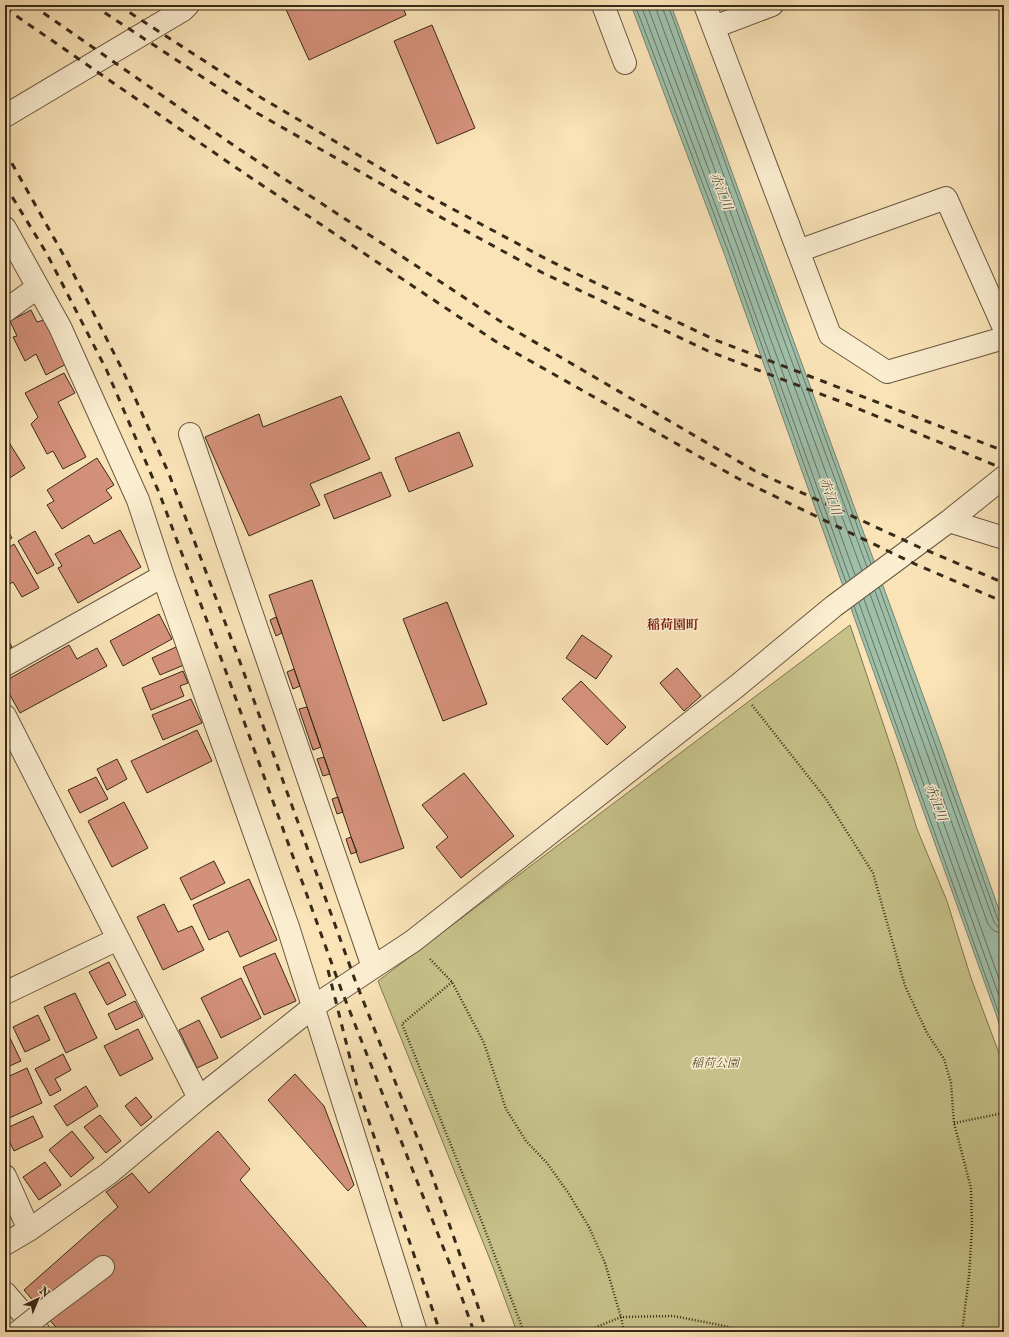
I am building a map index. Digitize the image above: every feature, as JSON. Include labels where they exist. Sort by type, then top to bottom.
[{"type":"street","points":[[5,116],[183,10],[188,5]]},
{"type":"street","points":[[603,5],[625,63]]},
{"type":"street","points":[[705,5],[830,335],[887,372],[1004,338]]},
{"type":"street","points":[[714,27],[772,5]]},
{"type":"street","points":[[798,251],[946,198],[1004,328]]},
{"type":"street","points":[[5,228],[60,327],[138,500],[163,576],[288,927],[416,1332]]},
{"type":"street","points":[[5,311],[38,288]]},
{"type":"street","points":[[190,434],[373,968]]},
{"type":"street","points":[[5,1244],[29,1230],[108,1174],[199,1098],[313,1007],[413,941],[737,686],[834,606],[949,521],[1004,477]]},
{"type":"street","points":[[949,521],[1004,538]]},
{"type":"street","points":[[5,665],[163,576]]},
{"type":"street","points":[[5,716],[199,1098]]},
{"type":"street","points":[[5,993],[118,939]]},
{"type":"street","points":[[5,1176],[29,1230]]},
{"type":"street","points":[[18,1332],[41,1322],[103,1268]]},
{"type":"street","points":[[5,1293],[41,1322]]},
{"type":"path","points":[[737,686],[826,800],[873,873],[906,986],[927,1033],[944,1059],[952,1083],[954,1123],[971,1188],[972,1228],[969,1276],[962,1332]]},
{"type":"path","points":[[413,941],[452,982],[484,1043],[506,1109],[526,1142],[547,1163],[569,1194],[589,1227],[605,1263],[624,1332]]},
{"type":"path","points":[[452,982],[402,1024],[480,1217],[524,1332]]},
{"type":"path","points":[[954,1123],[1004,1113]]},
{"type":"path","points":[[584,1332],[621,1317],[673,1316],[749,1332]]},
{"type":"green space","name":"稲荷公園","points":[[850,625],[917,829],[947,901],[971,978],[1000,1056],[1004,1055],[1004,1332],[517,1332],[493,1267],[378,981]]},
{"type":"water","name":"赤江川","points":[[631,5],[671,5],[940,742],[1004,924],[1004,1042],[997,1017],[724,253]]},
{"type":"building","points":[[284,5],[402,5],[406,15],[309,60]]},
{"type":"building","points":[[432,25],[475,128],[437,144],[394,41]]},
{"type":"building","points":[[5,283],[10,290],[5,293]]},
{"type":"building","points":[[31,310],[37,322],[44,320],[66,364],[46,375],[36,354],[25,361],[13,337],[17,336],[10,321]]},
{"type":"building","points":[[5,325],[9,347],[5,350]]},
{"type":"building","points":[[64,373],[75,393],[58,402],[86,457],[63,469],[53,451],[47,454],[31,424],[38,417],[25,393]]},
{"type":"building","points":[[341,396],[370,459],[310,484],[320,505],[249,536],[205,437],[259,414],[263,427]]},
{"type":"building","points":[[459,432],[473,466],[409,492],[395,458]]},
{"type":"building","points":[[5,436],[25,468],[5,481]]},
{"type":"building","points":[[97,458],[114,485],[106,490],[112,498],[62,529],[47,505],[54,501],[47,490]]},
{"type":"building","points":[[381,472],[391,496],[334,519],[324,495]]},
{"type":"building","points":[[5,526],[12,538],[5,542]]},
{"type":"building","points":[[120,530],[141,567],[78,603],[58,568],[62,566],[55,554],[89,535],[94,544]]},
{"type":"building","points":[[35,531],[54,565],[37,574],[18,541]]},
{"type":"building","points":[[14,544],[39,588],[22,597],[13,582],[5,587],[5,550]]},
{"type":"building","points":[[312,580],[404,848],[360,863],[269,595]]},
{"type":"building","points":[[447,602],[487,704],[443,721],[403,619]]},
{"type":"building","points":[[159,614],[172,639],[123,666],[110,641]]},
{"type":"building","points":[[276,617],[282,633],[276,636],[270,620]]},
{"type":"building","points":[[5,634],[12,647],[5,651]]},
{"type":"building","points":[[582,635],[612,656],[596,679],[566,658]]},
{"type":"building","points":[[69,645],[77,659],[97,648],[107,666],[20,713],[5,686],[5,681]]},
{"type":"building","points":[[176,647],[184,665],[160,675],[152,658]]},
{"type":"building","points":[[677,668],[701,696],[684,711],[660,683]]},
{"type":"building","points":[[294,669],[300,686],[293,689],[287,672]]},
{"type":"building","points":[[183,671],[188,683],[180,686],[184,696],[151,710],[142,688]]},
{"type":"building","points":[[581,681],[626,727],[607,745],[562,699]]},
{"type":"building","points":[[191,699],[202,723],[163,740],[152,715]]},
{"type":"building","points":[[307,707],[321,747],[313,750],[299,709]]},
{"type":"building","points":[[197,730],[212,761],[147,793],[131,761]]},
{"type":"building","points":[[324,757],[330,774],[323,776],[317,759]]},
{"type":"building","points":[[117,759],[127,779],[107,790],[97,769]]},
{"type":"building","points":[[464,773],[514,836],[461,878],[436,847],[448,837],[422,805]]},
{"type":"building","points":[[96,777],[108,799],[80,813],[68,790]]},
{"type":"building","points":[[338,797],[343,812],[337,814],[332,799]]},
{"type":"building","points":[[124,802],[148,848],[112,867],[88,821]]},
{"type":"building","points":[[351,837],[357,852],[351,854],[346,839]]},
{"type":"building","points":[[214,861],[225,883],[191,900],[180,878]]},
{"type":"building","points":[[249,879],[277,940],[240,957],[228,931],[209,940],[193,905]]},
{"type":"building","points":[[164,904],[178,932],[192,926],[204,950],[163,970],[137,917]]},
{"type":"building","points":[[275,953],[296,1001],[264,1015],[243,967]]},
{"type":"building","points":[[109,962],[126,995],[107,1005],[89,972]]},
{"type":"building","points":[[241,978],[261,1018],[221,1038],[201,998]]},
{"type":"building","points":[[75,993],[97,1038],[66,1053],[44,1007]]},
{"type":"building","points":[[135,1001],[143,1017],[116,1030],[108,1014]]},
{"type":"building","points":[[38,1015],[50,1040],[25,1052],[13,1027]]},
{"type":"building","points":[[199,1020],[218,1058],[197,1068],[179,1030]]},
{"type":"building","points":[[138,1029],[153,1059],[120,1076],[104,1046]]},
{"type":"building","points":[[8,1034],[21,1061],[5,1068],[5,1035]]},
{"type":"building","points":[[63,1054],[71,1070],[55,1079],[61,1090],[50,1096],[35,1069]]},
{"type":"building","points":[[27,1068],[42,1103],[5,1120],[5,1078]]},
{"type":"building","points":[[295,1074],[324,1106],[354,1185],[348,1191],[268,1100]]},
{"type":"building","points":[[86,1086],[98,1106],[67,1126],[54,1106]]},
{"type":"building","points":[[136,1097],[152,1117],[141,1126],[125,1106]]},
{"type":"building","points":[[100,1115],[121,1141],[106,1153],[84,1127]]},
{"type":"building","points":[[33,1116],[43,1137],[14,1151],[5,1133],[5,1129]]},
{"type":"building","points":[[72,1131],[94,1158],[71,1177],[49,1150]]},
{"type":"building","points":[[218,1131],[250,1169],[240,1180],[371,1332],[60,1332],[24,1290],[118,1207],[106,1192],[132,1173],[149,1193]]},
{"type":"building","points":[[45,1162],[61,1185],[39,1200],[23,1177]]},
{"type":"railway","points":[[32,5],[239,149],[509,327],[755,471],[921,548],[1004,583]]},
{"type":"railway","points":[[93,5],[257,113],[413,202],[543,273],[708,351],[847,404],[1004,469]]},
{"type":"railway","points":[[118,5],[260,97],[419,191],[550,261],[713,339],[1004,451]]},
{"type":"railway","points":[[5,8],[232,165],[495,341],[739,479],[917,565],[1004,602]]},
{"type":"railway","points":[[5,151],[68,263],[123,371],[169,474],[240,662],[355,980],[432,1175],[487,1332]]},
{"type":"railway","points":[[5,185],[47,254],[107,371],[160,495],[341,989],[451,1267],[474,1332]]},
{"type":"railway","points":[[328,970],[357,1086],[440,1332]]},
{"type":"district","name":"稲荷園町","points":[[673,624]]}]
